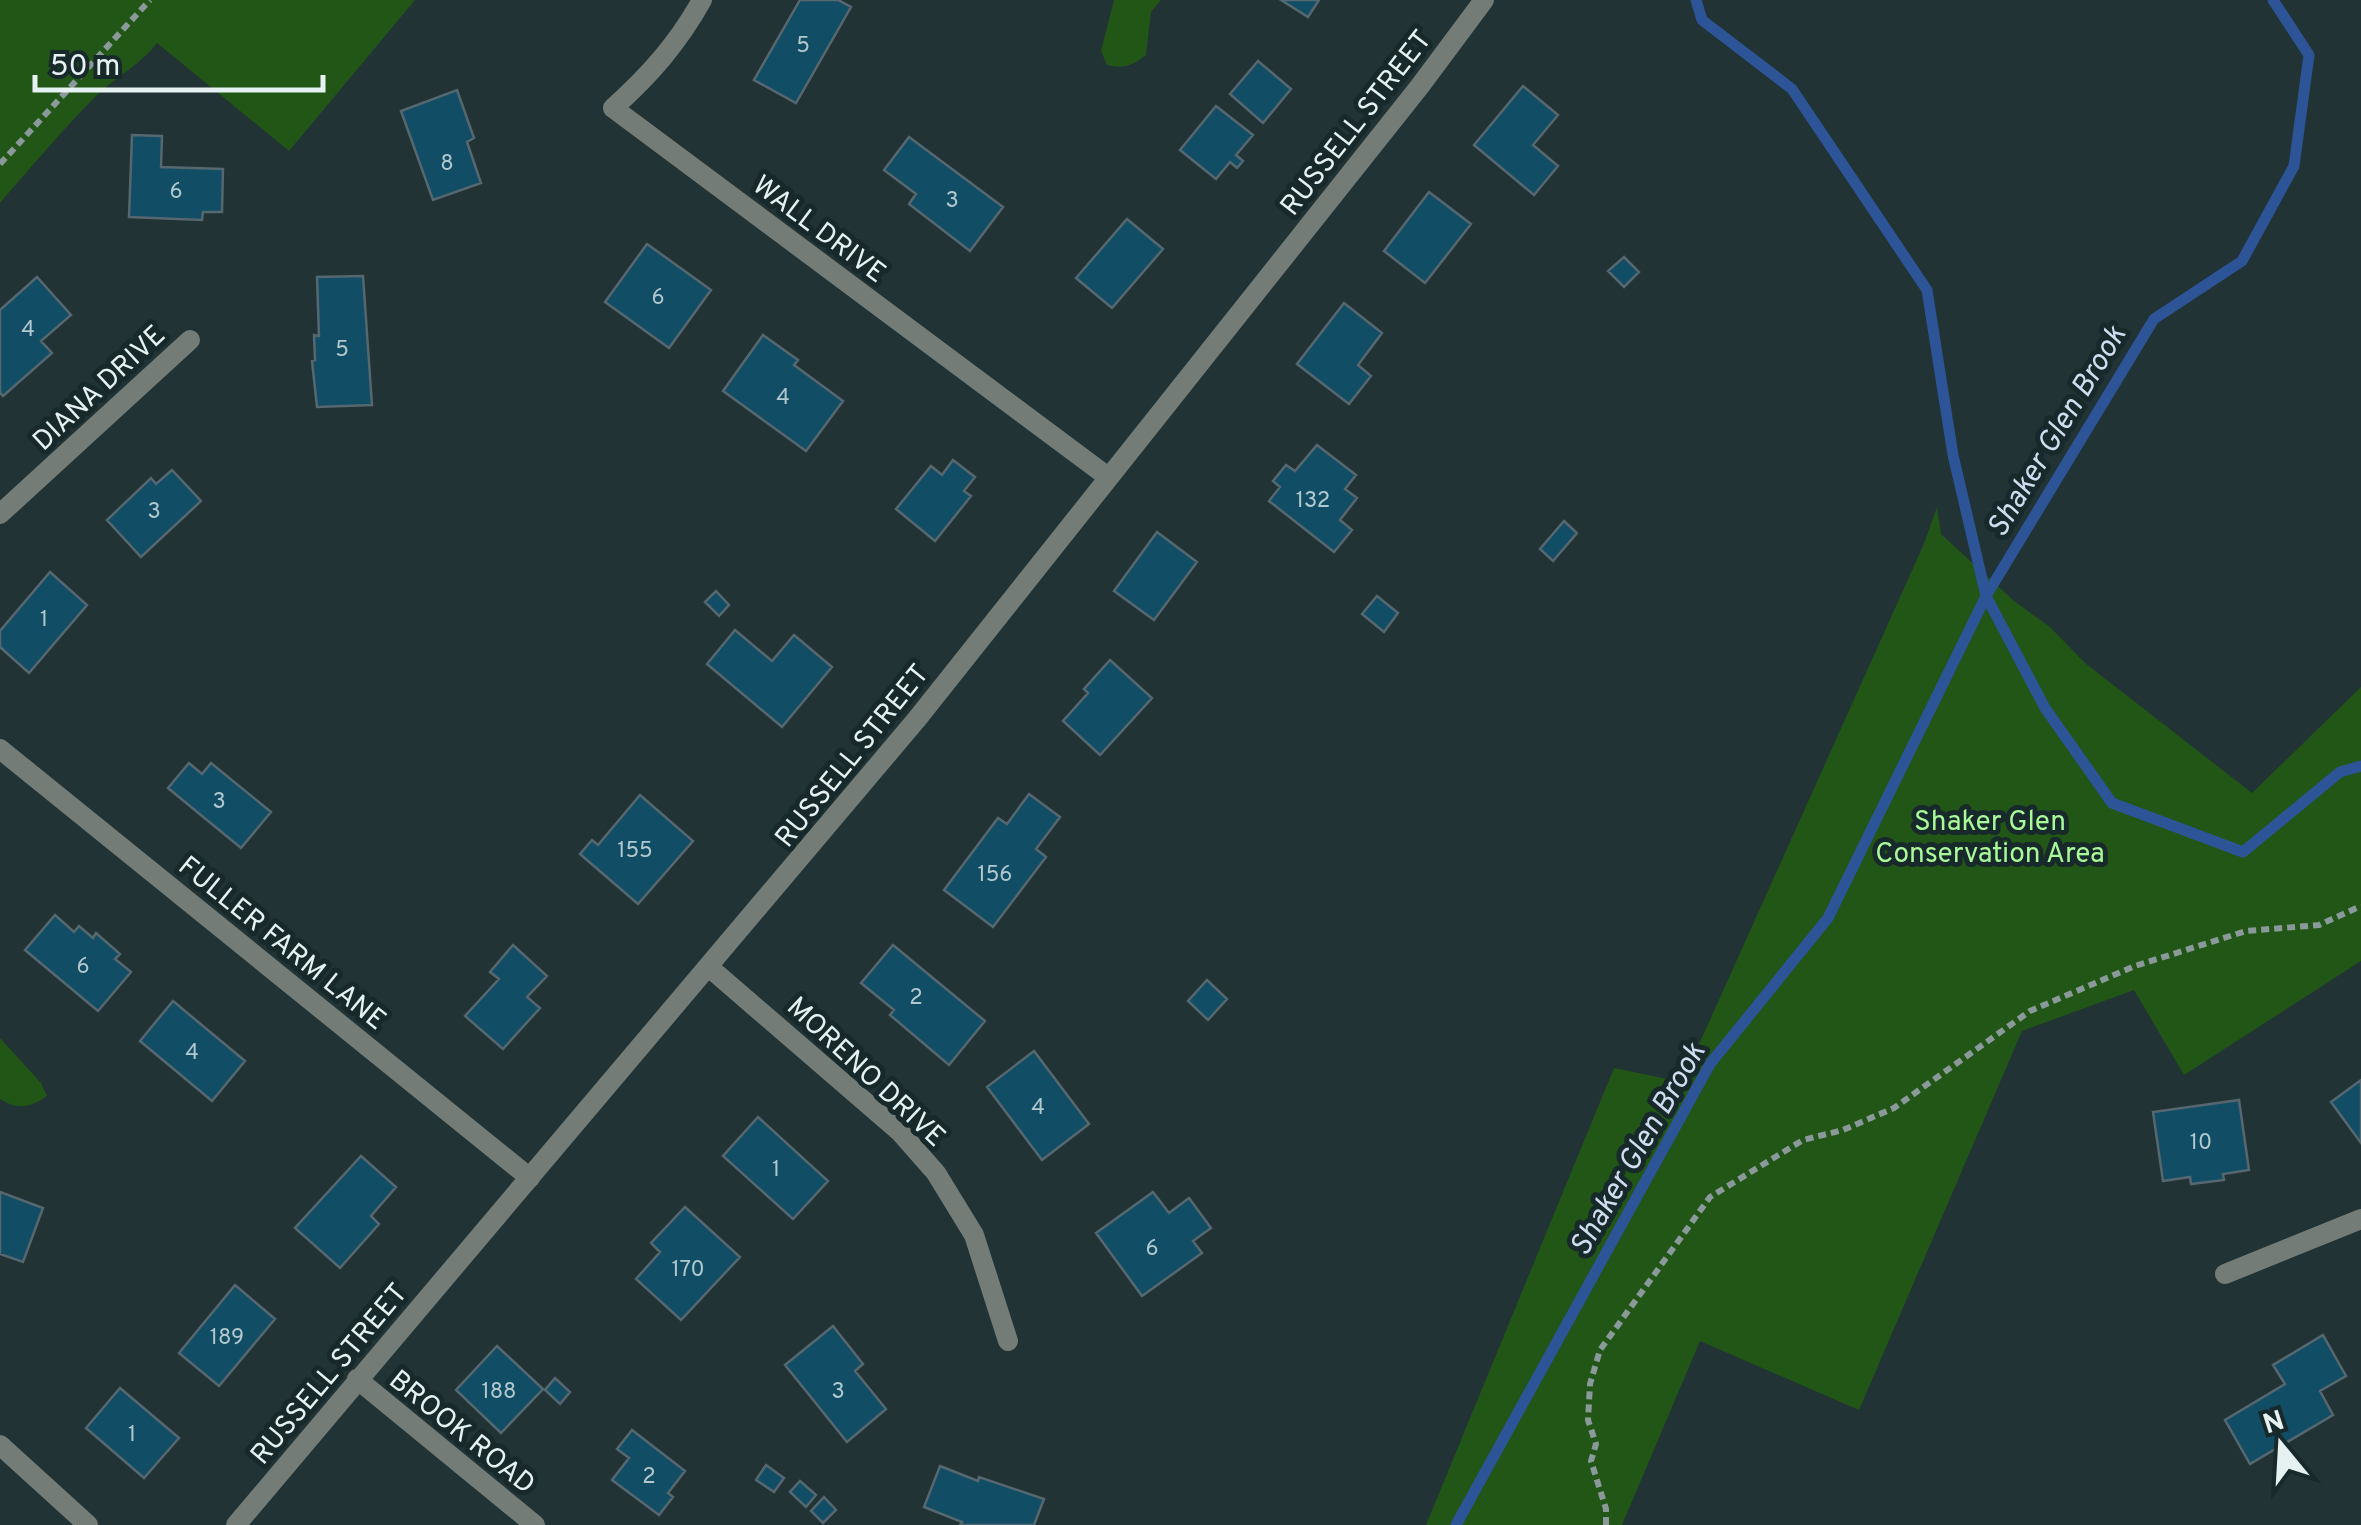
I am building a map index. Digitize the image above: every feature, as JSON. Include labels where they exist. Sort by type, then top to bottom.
[{"type":"street","name":"WALL DRIVE","points":[[702,0],[680,39],[614,108],[1108,477]]},
{"type":"street","name":"RUSSELL STREET","points":[[236,1525],[917,719],[1484,0]]},
{"type":"street","name":"DIANA DRIVE","points":[[0,514],[190,340]]},
{"type":"street","name":"FULLER FARM LANE","points":[[0,750],[530,1178]]},
{"type":"street","name":"MORENO DRIVE","points":[[710,968],[900,1132],[936,1173],[974,1235],[1008,1341]]},
{"type":"street","points":[[2225,1274],[2361,1219]]},
{"type":"street","name":"BROOK ROAD","points":[[357,1379],[535,1525]]},
{"type":"street","points":[[0,1445],[88,1525]]},
{"type":"path","points":[[0,164],[150,0]]},
{"type":"path","points":[[1606,1525],[1606,1509],[1591,1461],[1596,1444],[1588,1420],[1590,1384],[1600,1350],[1710,1197],[1804,1140],[1843,1130],[1894,1108],[2030,1011],[2135,966],[2246,931],[2319,925],[2361,906]]},
{"type":"green space","points":[[0,0],[415,0],[289,151],[157,43],[99,93],[0,203]]},
{"type":"green space","points":[[1114,0],[1161,0],[1151,12],[1146,55],[1123,66],[1107,65],[1101,51]]},
{"type":"green space","name":"Shaker Glen Conservation Area","points":[[1937,507],[1941,534],[2014,601],[2050,627],[2085,663],[2252,793],[2361,687],[2361,961],[2184,1075],[2134,990],[2022,1031],[1859,1410],[1700,1341],[1622,1525],[1426,1525],[1614,1068],[1682,1082],[1923,546]]},
{"type":"green space","points":[[0,1038],[41,1083],[47,1096],[24,1106],[0,1099]]},
{"type":"building","points":[[800,0],[838,0],[851,7],[796,103],[754,80]]},
{"type":"building","points":[[1281,0],[1319,0],[1308,17]]},
{"type":"building","points":[[1258,61],[1291,89],[1263,123],[1230,94]]},
{"type":"building","points":[[1523,86],[1558,115],[1533,145],[1558,166],[1534,195],[1474,145]]},
{"type":"building","points":[[457,90],[474,138],[467,142],[481,183],[433,200],[401,111]]},
{"type":"building","points":[[1216,106],[1253,135],[1236,155],[1243,161],[1237,168],[1230,162],[1216,179],[1180,150]]},
{"type":"building","points":[[132,135],[162,136],[161,167],[223,169],[222,212],[203,212],[202,220],[129,217]]},
{"type":"building","points":[[909,137],[1003,207],[970,251],[909,204],[916,194],[884,170]]},
{"type":"building","points":[[1429,192],[1471,224],[1425,283],[1384,251]]},
{"type":"building","points":[[1127,219],[1163,249],[1112,308],[1076,278]]},
{"type":"building","points":[[647,244],[711,290],[669,348],[605,302]]},
{"type":"building","points":[[1624,257],[1639,272],[1624,287],[1608,271]]},
{"type":"building","points":[[363,276],[372,405],[317,407],[312,361],[314,335],[319,336],[317,277]]},
{"type":"building","points":[[37,277],[71,315],[41,341],[52,353],[3,396],[0,310]]},
{"type":"building","points":[[1344,303],[1382,333],[1358,365],[1371,376],[1349,404],[1297,364]]},
{"type":"building","points":[[763,335],[798,360],[794,365],[843,401],[806,451],[723,391]]},
{"type":"building","points":[[1317,445],[1356,475],[1345,489],[1357,498],[1340,520],[1352,530],[1334,552],[1269,501],[1280,487],[1273,481],[1286,465],[1295,471]]},
{"type":"building","points":[[953,460],[975,477],[964,491],[971,496],[935,541],[896,509],[931,466],[942,475]]},
{"type":"building","points":[[172,470],[201,501],[141,557],[107,520],[151,478],[156,484]]},
{"type":"building","points":[[1564,521],[1577,533],[1553,561],[1540,549]]},
{"type":"building","points":[[1157,532],[1197,562],[1154,620],[1114,591]]},
{"type":"building","points":[[50,572],[87,605],[29,673],[0,647],[0,631]]},
{"type":"building","points":[[716,591],[729,605],[719,616],[705,602]]},
{"type":"building","points":[[1377,596],[1398,613],[1384,632],[1362,614]]},
{"type":"building","points":[[735,630],[772,661],[794,635],[832,667],[782,727],[707,664]]},
{"type":"building","points":[[1110,660],[1152,698],[1100,755],[1063,721]]},
{"type":"building","points":[[189,763],[202,774],[211,763],[271,812],[241,848],[168,788]]},
{"type":"building","points":[[1029,794],[1060,817],[1036,849],[1046,857],[993,927],[944,890],[998,818],[1007,824]]},
{"type":"building","points":[[640,795],[693,841],[638,904],[580,854],[592,840],[598,845]]},
{"type":"building","points":[[55,915],[74,932],[79,926],[93,938],[96,933],[120,954],[115,959],[131,972],[98,1011],[25,950]]},
{"type":"building","points":[[513,945],[547,976],[527,997],[540,1008],[503,1049],[465,1016],[499,979],[490,972]]},
{"type":"building","points":[[893,945],[985,1021],[949,1065],[890,1015],[894,1010],[861,983]]},
{"type":"building","points":[[1207,980],[1227,999],[1208,1020],[1188,1001]]},
{"type":"building","points":[[173,1001],[245,1061],[212,1101],[140,1041]]},
{"type":"building","points":[[1034,1051],[1089,1124],[1042,1160],[987,1087]]},
{"type":"building","points":[[2361,1080],[2361,1143],[2331,1102]]},
{"type":"building","points":[[2239,1100],[2249,1170],[2223,1174],[2224,1180],[2191,1184],[2190,1177],[2163,1181],[2153,1112]]},
{"type":"building","points":[[758,1117],[828,1181],[793,1219],[723,1156]]},
{"type":"building","points":[[361,1156],[396,1187],[371,1216],[379,1224],[340,1268],[295,1228]]},
{"type":"building","points":[[0,1192],[43,1208],[23,1262],[0,1254]]},
{"type":"building","points":[[1153,1192],[1169,1213],[1189,1198],[1211,1228],[1193,1241],[1202,1253],[1142,1296],[1096,1233]]},
{"type":"building","points":[[685,1207],[740,1257],[681,1320],[636,1279],[660,1252],[651,1243]]},
{"type":"building","points":[[235,1285],[275,1319],[219,1386],[179,1353]]},
{"type":"building","points":[[833,1326],[863,1364],[855,1371],[886,1409],[847,1442],[785,1365]]},
{"type":"building","points":[[2323,1335],[2346,1376],[2320,1391],[2333,1415],[2250,1464],[2225,1420],[2285,1384],[2273,1365]]},
{"type":"building","points":[[497,1346],[543,1389],[501,1433],[456,1390]]},
{"type":"building","points":[[555,1378],[570,1392],[560,1404],[545,1390]]},
{"type":"building","points":[[120,1388],[179,1438],[144,1478],[86,1428]]},
{"type":"building","points":[[632,1430],[685,1471],[668,1493],[673,1497],[659,1515],[612,1480],[629,1458],[617,1449]]},
{"type":"building","points":[[766,1465],[784,1478],[774,1492],[756,1480]]},
{"type":"building","points":[[940,1466],[1044,1499],[1034,1525],[960,1525],[962,1522],[924,1507]]},
{"type":"building","points":[[800,1481],[816,1495],[806,1507],[790,1492]]},
{"type":"building","points":[[824,1497],[836,1510],[823,1523],[811,1511]]},
{"type":"waterway","name":"Shaker Glen Brook","points":[[1696,0],[1702,20],[1792,89],[1927,290],[1953,455],[1986,596],[2045,708],[2112,803],[2243,852],[2340,772],[2361,766]]},
{"type":"waterway","name":"Shaker Glen Brook","points":[[1456,1525],[1710,1064],[1828,918],[1986,596],[2154,319],[2242,261],[2294,166],[2309,55],[2273,0]]}]
